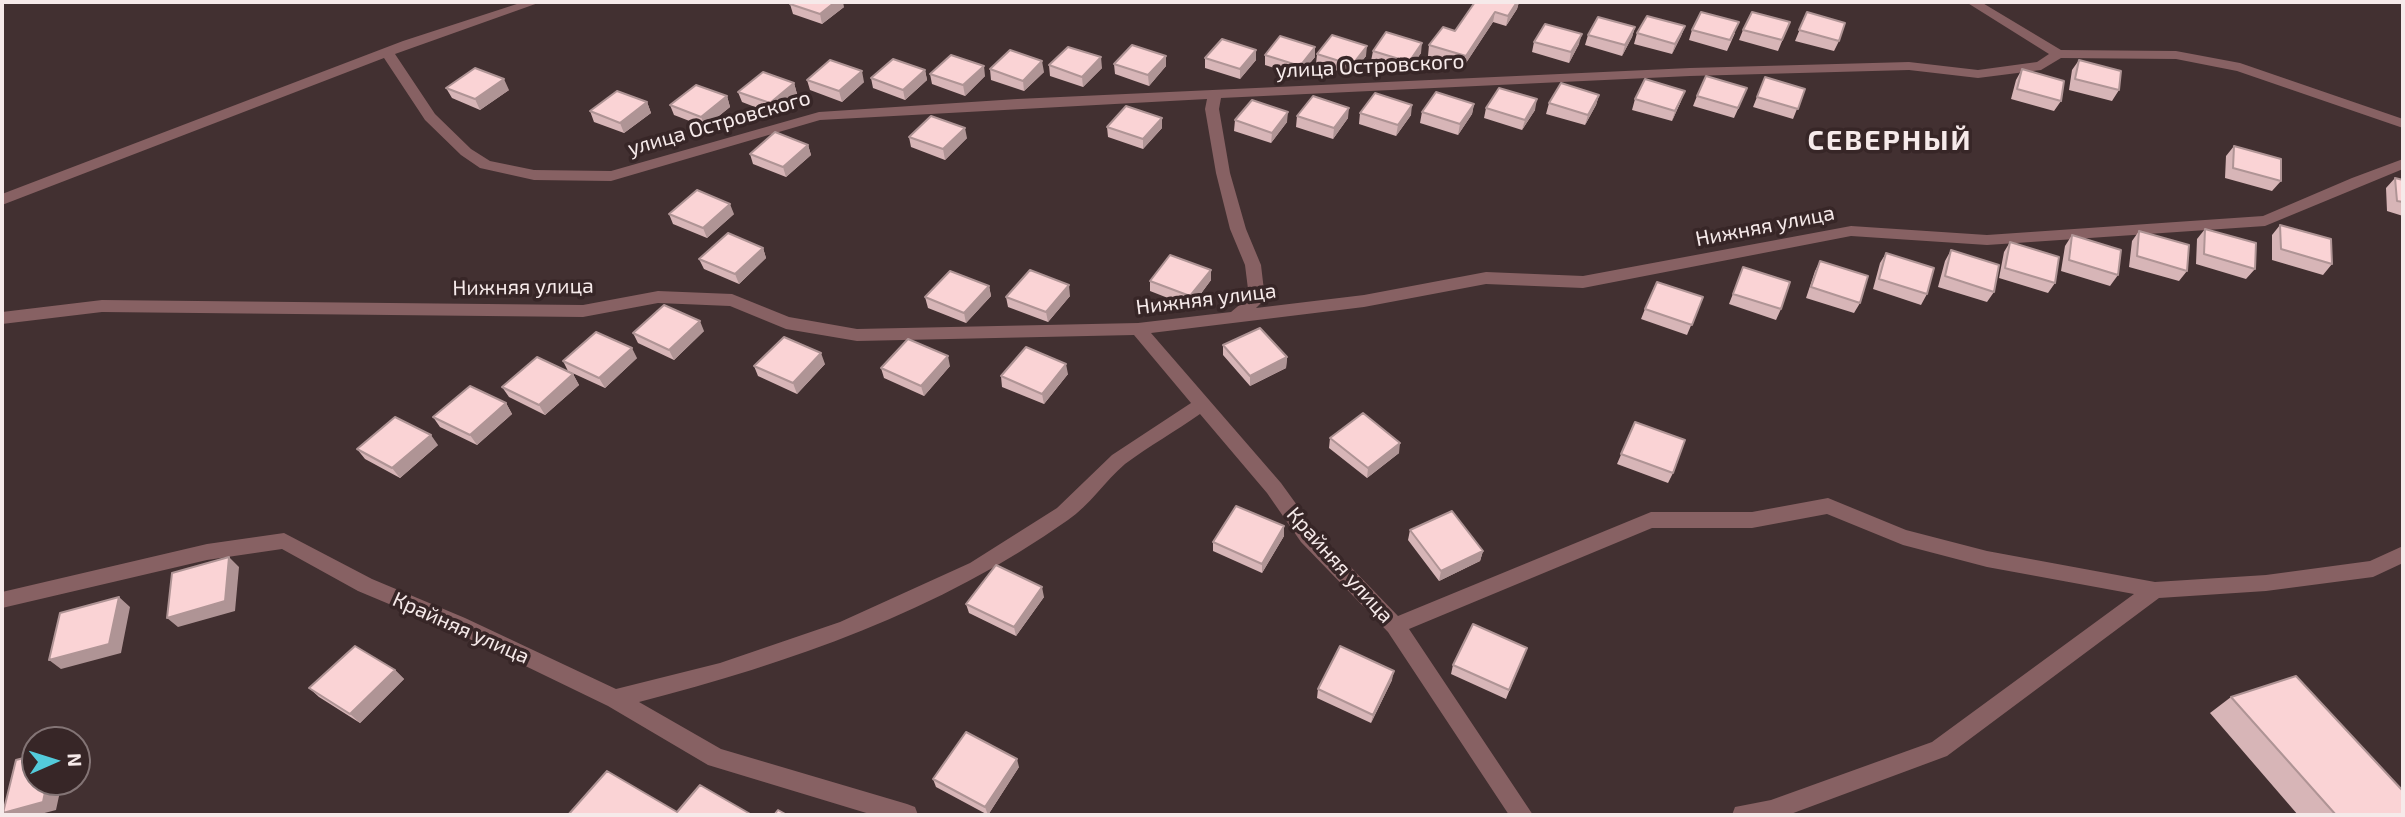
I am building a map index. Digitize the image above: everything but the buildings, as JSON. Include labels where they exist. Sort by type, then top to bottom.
[{"type":"street","points":[[2,200],[387,52],[535,2]]},
{"type":"street","points":[[1972,2],[2058,54]]},
{"type":"street","name":"улица Островского","points":[[387,52],[429,117],[466,152],[485,166],[534,175],[611,176],[819,116],[1017,103],[1731,71],[1909,66],[1978,74],[2041,66],[2058,54],[2176,55],[2240,67],[2403,124]]},
{"type":"street","points":[[1214,96],[1212,109],[1223,173],[1238,229],[1253,265],[1257,299],[1235,317]]},
{"type":"street","name":"Нижняя улица","points":[[2,317],[102,306],[583,311],[658,297],[732,300],[786,323],[857,335],[1138,329],[1364,301],[1486,278],[1583,282],[1852,230],[1987,240],[2265,222],[2357,181],[2403,164]]},
{"type":"street","name":"Крайняя улица","points":[[1138,329],[1274,488],[1308,536],[1395,626],[1524,815]]},
{"type":"street","points":[[615,699],[720,671],[846,629],[977,569],[1064,513],[1118,460],[1202,404]]},
{"type":"street","points":[[1395,626],[1651,520],[1752,520],[1828,506],[1903,537],[1963,553],[2155,590],[2266,583],[2373,569],[2403,554]]},
{"type":"street","name":"Крайняя улица","points":[[2,600],[207,552],[284,541],[365,585],[458,624],[615,699],[716,758],[907,815]]},
{"type":"street","points":[[1743,815],[1770,811],[1940,749],[2155,590]]},
{"type":"district","name":"СЕВЕРНЫЙ","points":[[1890,141]]}]
